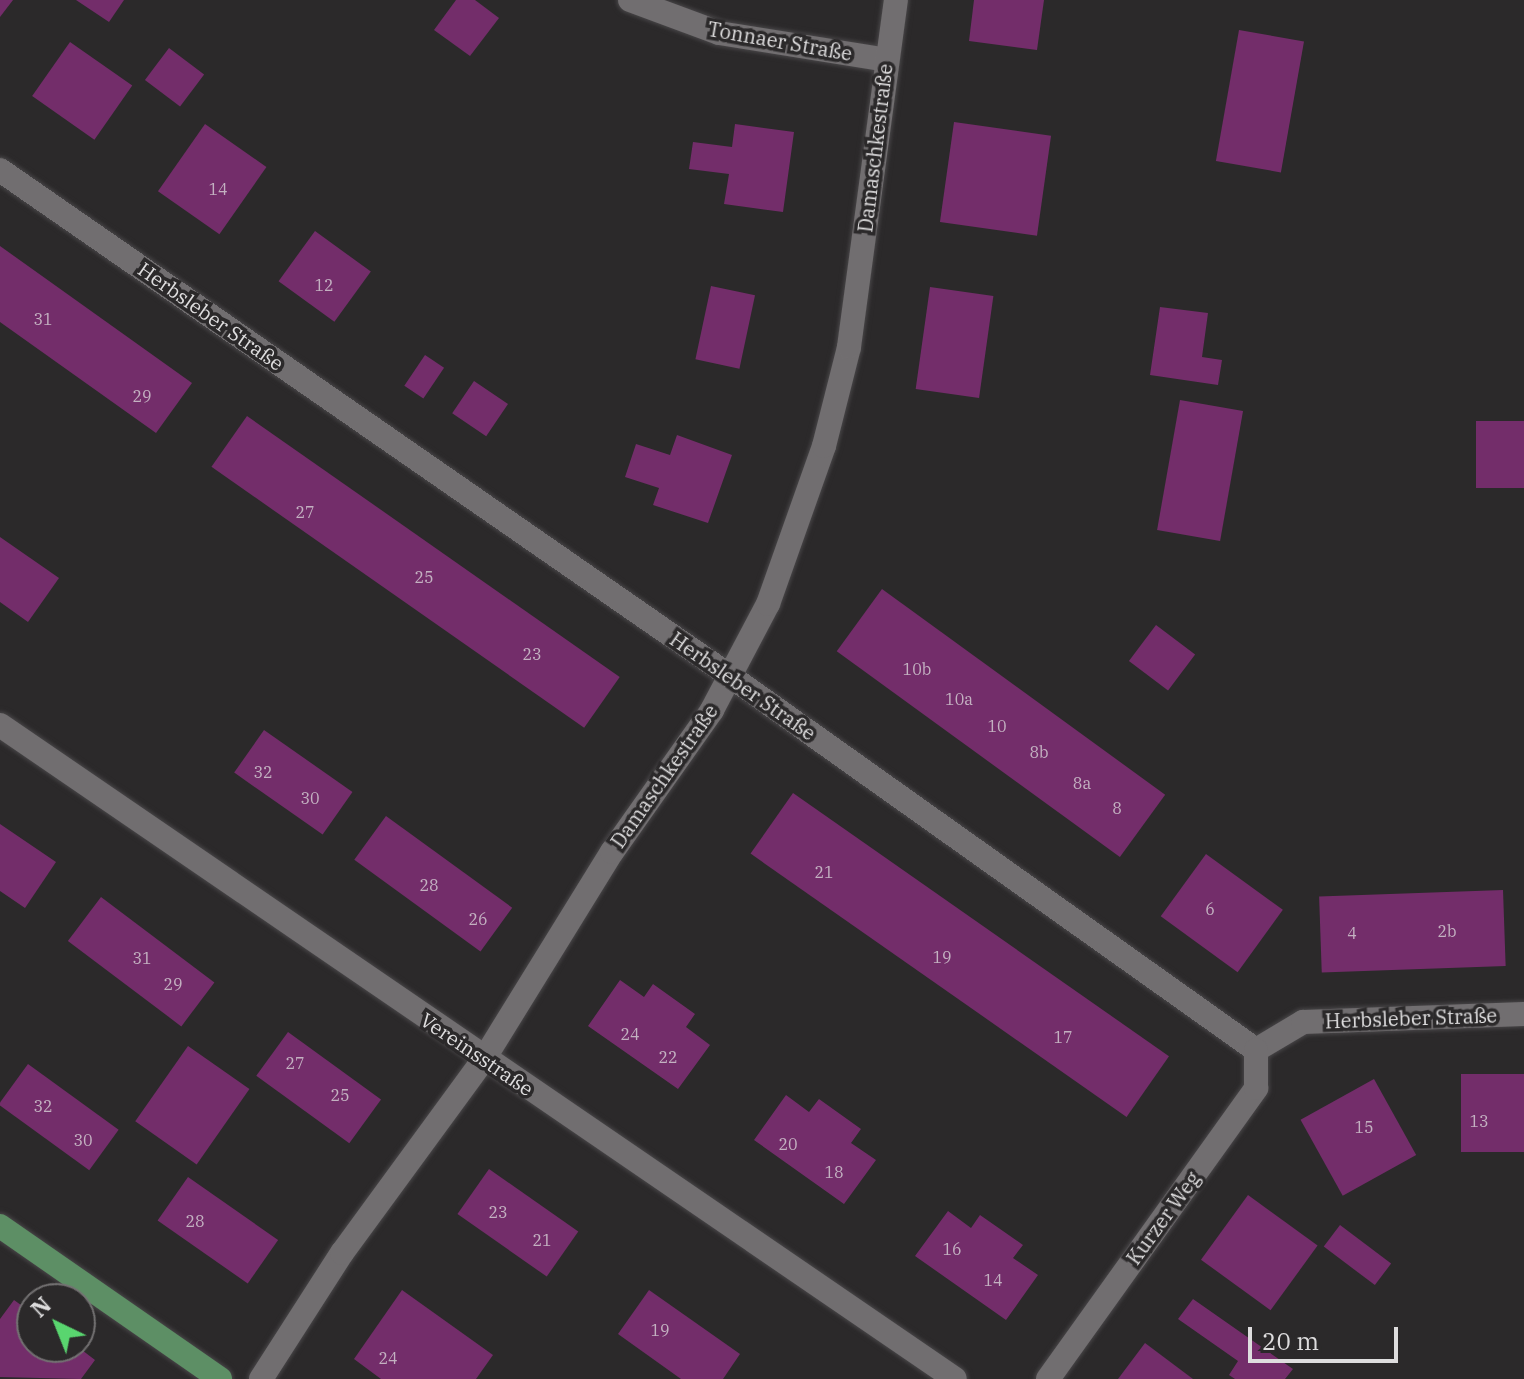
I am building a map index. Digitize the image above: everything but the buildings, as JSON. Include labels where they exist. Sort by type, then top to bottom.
[{"type":"main road","points":[[0,1226],[220,1379]]},
{"type":"street","name":"Tonnaer Straße","points":[[630,0],[719,33],[887,60]]},
{"type":"street","name":"Damaschkestraße","points":[[261,1379],[342,1253],[484,1059],[612,852],[666,779],[730,676],[768,604],[824,446],[846,362],[896,0]]},
{"type":"street","name":"Herbsleber Straße","points":[[0,170],[730,676],[1256,1050],[1303,1022],[1524,1014]]},
{"type":"street","name":"Vereinsstraße","points":[[0,725],[955,1379]]},
{"type":"street","name":"Kurzer Weg","points":[[1048,1379],[1256,1088],[1256,1050]]}]
